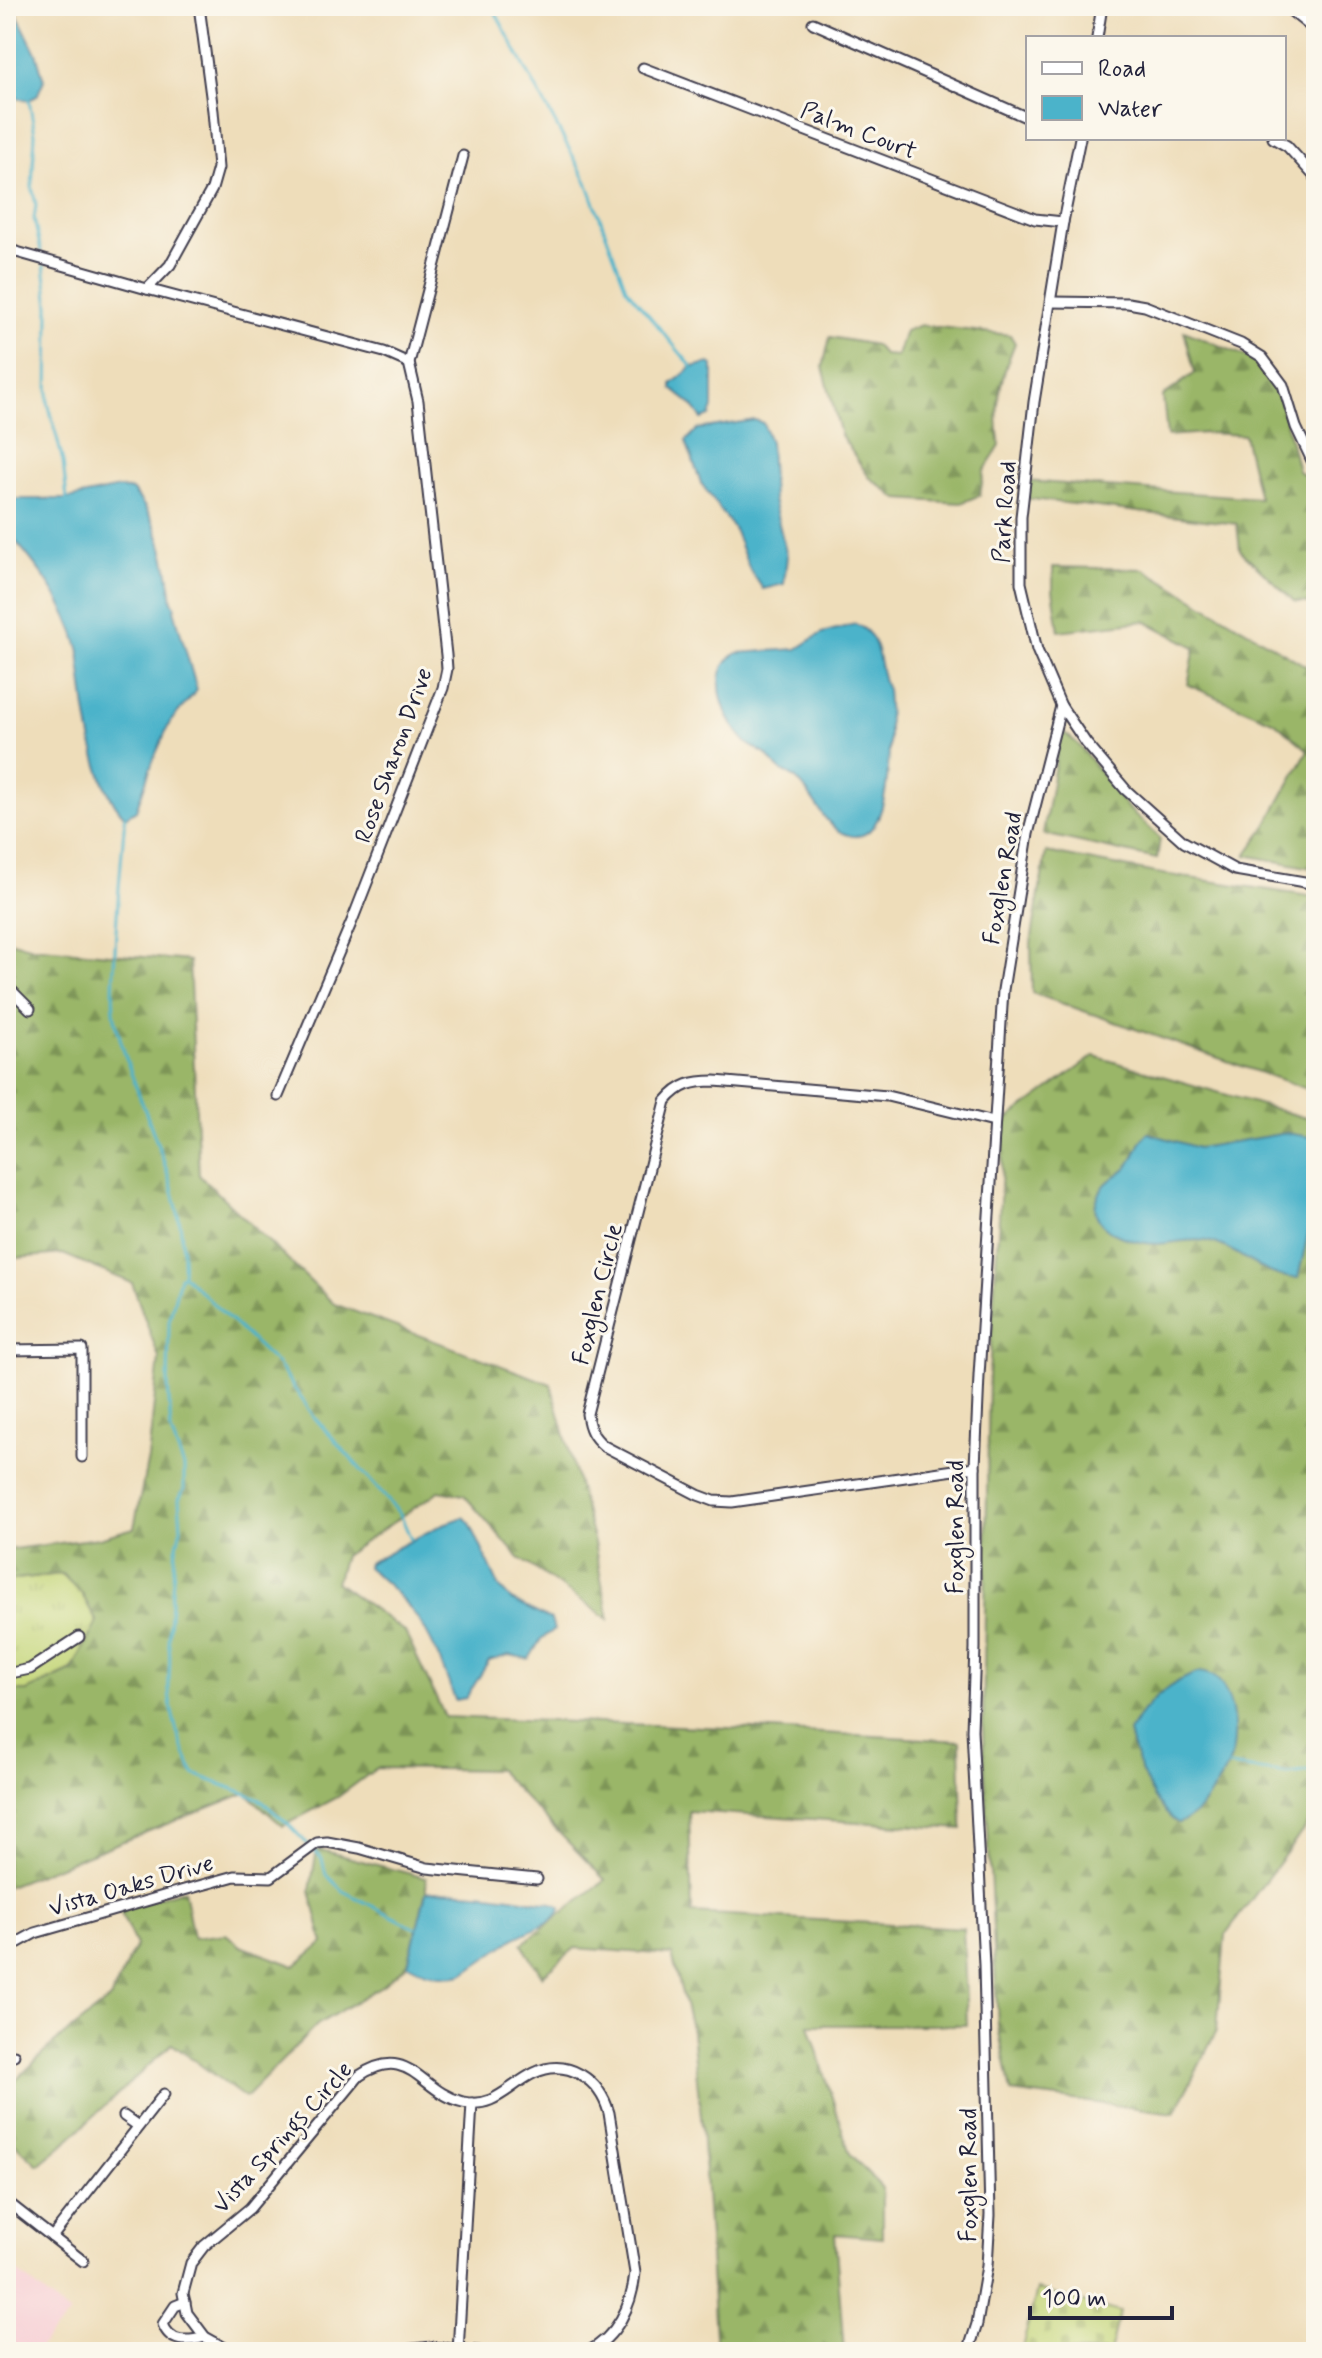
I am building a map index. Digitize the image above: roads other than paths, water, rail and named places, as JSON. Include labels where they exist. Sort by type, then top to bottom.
[{"type":"street","points":[[147,289],[170,265],[212,189],[218,168],[199,6]]},
{"type":"street","points":[[1097,36],[1102,6]]},
{"type":"street","points":[[1285,6],[1316,31]]},
{"type":"street","points":[[813,23],[1026,117]]},
{"type":"street","name":"Palm Court","points":[[643,68],[1035,219],[1063,222]]},
{"type":"street","name":"Park Road","points":[[1080,140],[1063,222],[1029,441],[1019,559],[1021,583],[1037,650],[1061,706],[1086,743],[1126,790],[1184,842],[1235,870],[1316,884]]},
{"type":"street","points":[[1276,140],[1287,146],[1316,178]]},
{"type":"street","name":"Rose Sharon Drive","points":[[278,1096],[352,921],[435,712],[445,678],[446,655],[418,401],[409,363],[463,156]]},
{"type":"street","points":[[6,249],[384,352],[409,363]]},
{"type":"street","points":[[1051,302],[1145,306],[1254,351],[1271,366],[1283,385],[1296,427],[1316,469]]},
{"type":"street","name":"Foxglen Road","points":[[968,2352],[977,2324],[987,2266],[990,2215],[984,1965],[972,1730],[975,1467],[994,1122],[1003,990],[1010,943],[1028,834],[1061,706]]},
{"type":"street","points":[[6,985],[30,1009]]},
{"type":"street","name":"Foxglen Circle","points":[[975,1467],[732,1502],[714,1501],[604,1446],[589,1427],[587,1414],[666,1101],[676,1089],[686,1083],[715,1081],[887,1096],[994,1122]]},
{"type":"street","points":[[6,1350],[82,1349],[82,1457]]},
{"type":"street","points":[[6,1674],[30,1669],[79,1637]]},
{"type":"street","name":"Vista Oaks Drive","points":[[6,1949],[35,1933],[235,1876],[271,1877],[317,1843],[339,1843],[427,1868],[537,1879]]},
{"type":"street","name":"Vista Springs Circle","points":[[185,2302],[183,2293],[187,2272],[197,2254],[250,2208],[359,2076],[385,2064],[400,2064],[448,2096],[472,2103]]},
{"type":"street","points":[[458,2351],[472,2103],[496,2098],[534,2073],[557,2068],[583,2075],[602,2094],[609,2113],[635,2273],[623,2317],[610,2335],[587,2352]]},
{"type":"street","points":[[52,2237],[164,2094]]},
{"type":"street","points":[[124,2116],[138,2126]]},
{"type":"street","points":[[6,2201],[83,2261]]},
{"type":"street","points":[[205,2337],[175,2340],[167,2335],[163,2324],[175,2306],[185,2302],[192,2322],[205,2337],[232,2352]]},
{"type":"street","points":[[386,2352],[432,2347],[487,2352]]},
{"type":"water","points":[[6,6],[13,6],[36,53],[44,80],[37,96],[29,100],[6,93]]},
{"type":"water","points":[[713,365],[713,408],[710,416],[702,419],[691,404],[672,389],[672,384],[692,367]]},
{"type":"water","points":[[755,420],[763,423],[770,442],[773,500],[787,556],[784,584],[763,589],[749,568],[734,529],[701,483],[686,441],[698,429]]},
{"type":"water","points":[[119,488],[132,490],[155,528],[165,557],[172,602],[197,690],[170,722],[136,810],[125,817],[114,802],[98,764],[88,721],[80,650],[67,615],[50,585],[6,530],[6,501],[10,499],[67,499]]},
{"type":"water","points":[[855,624],[871,636],[878,653],[887,689],[889,727],[887,783],[882,808],[873,827],[859,836],[833,827],[796,779],[747,743],[725,710],[720,684],[727,661],[737,653],[797,649],[822,633]]},
{"type":"water","points":[[1148,1133],[1198,1148],[1287,1133],[1316,1138],[1314,1208],[1298,1278],[1273,1274],[1207,1241],[1146,1243],[1122,1237],[1103,1225],[1096,1208],[1098,1197],[1105,1185],[1129,1165]]},
{"type":"water","points":[[464,1517],[470,1523],[500,1588],[511,1600],[551,1620],[554,1630],[541,1639],[529,1659],[509,1655],[489,1661],[466,1698],[455,1700],[423,1626],[400,1597],[367,1567],[368,1563],[443,1524]]},
{"type":"water","points":[[1200,1672],[1217,1679],[1228,1698],[1234,1722],[1233,1747],[1225,1771],[1204,1804],[1178,1823],[1153,1795],[1140,1769],[1129,1732],[1142,1712],[1159,1695]]},
{"type":"water","points":[[426,1892],[498,1895],[561,1907],[551,1921],[515,1938],[463,1974],[441,1975],[408,1964]]},
{"type":"waterway","points":[[492,6],[587,182],[626,288],[692,367]]},
{"type":"waterway","points":[[29,100],[35,134],[34,219],[41,251]]},
{"type":"waterway","points":[[44,266],[49,306],[48,402],[63,462],[67,499]]},
{"type":"waterway","points":[[125,817],[113,984],[115,1018],[169,1177],[182,1241],[183,1275],[169,1321],[171,1432],[184,1467],[184,1489],[179,1499],[181,1528],[175,1554],[168,1640],[169,1690],[174,1723],[194,1774],[258,1798],[322,1859],[326,1875],[343,1891],[415,1928]]},
{"type":"waterway","points":[[183,1275],[278,1365],[315,1418],[400,1514],[411,1539]]},
{"type":"waterway","points":[[1229,1766],[1288,1774],[1316,1770]]}]
